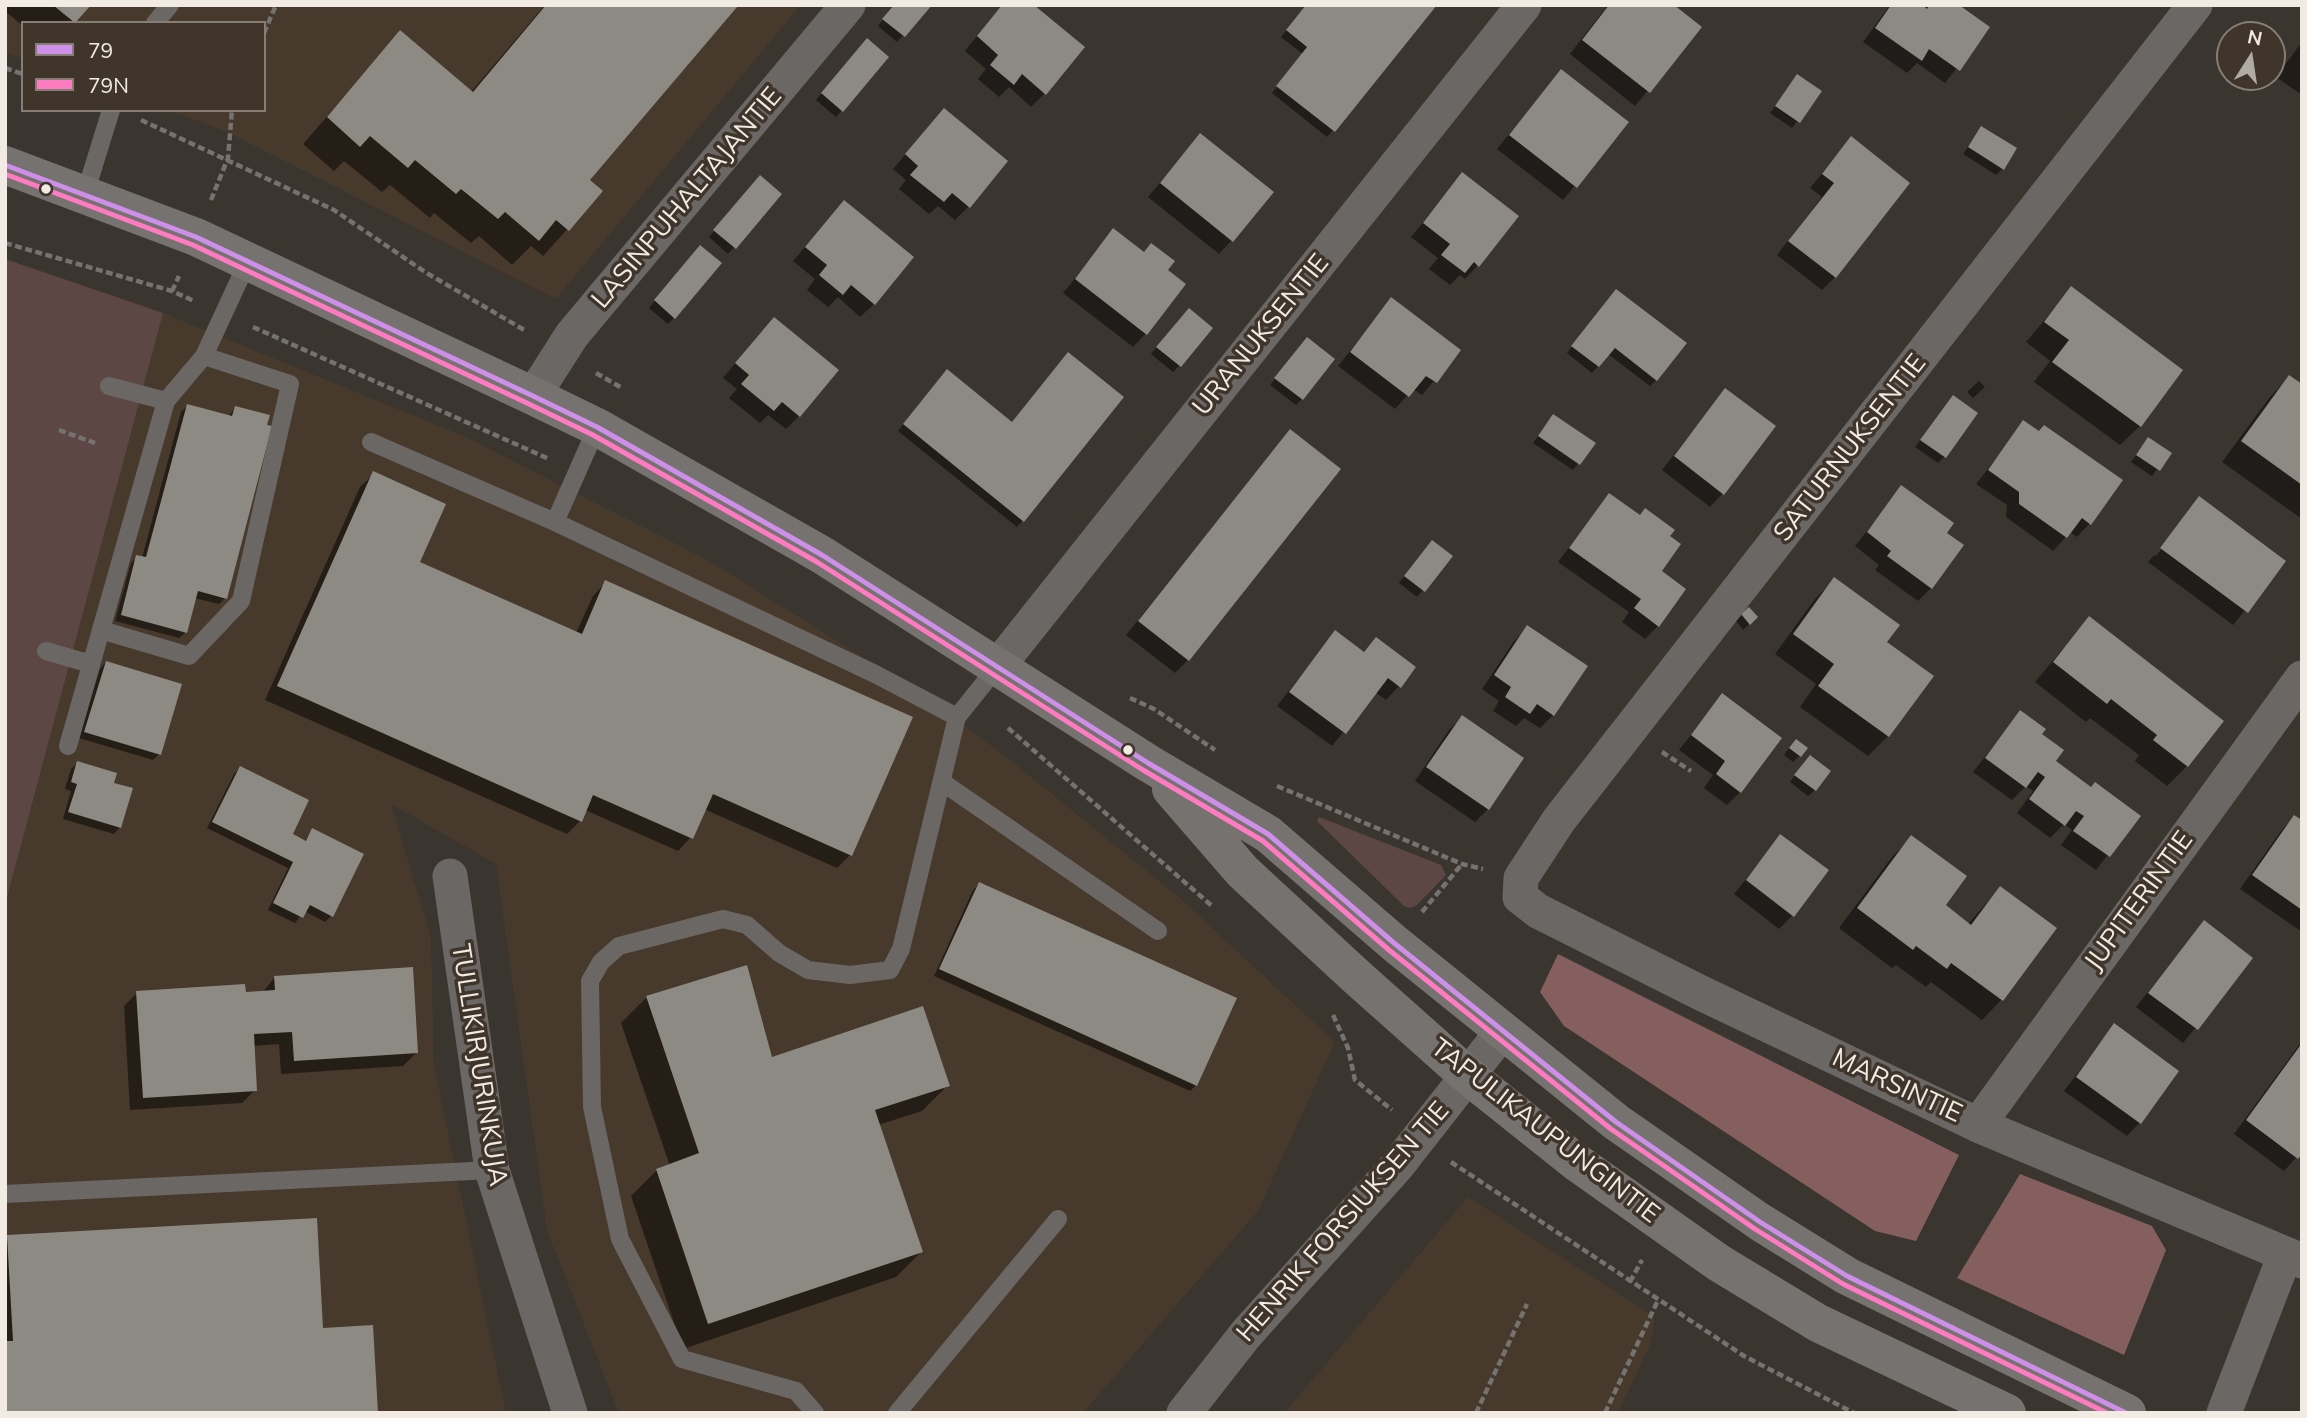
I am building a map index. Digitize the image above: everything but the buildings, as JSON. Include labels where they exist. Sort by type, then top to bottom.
[{"type":"main road","name":"TAPULIKAUPUNGINTIE","points":[[5,165],[196,237],[533,396],[597,427],[822,555],[1147,763],[1268,834],[1502,1032],[1616,1122],[1760,1222],[1847,1276],[2127,1413]]},
{"type":"main road","name":"TAPULIKAUPUNGINTIE","points":[[1147,763],[1243,872],[1467,1075],[1576,1162],[1719,1263],[1818,1323],[2007,1413]]},
{"type":"street","name":"LASINPUHALTAJANTIE","points":[[533,396],[572,335],[848,5]]},
{"type":"street","name":"URANUKSENTIE","points":[[998,666],[1524,5]]},
{"type":"street","name":"SATURNUKSENTIE","points":[[1520,897],[1521,878],[1559,820],[2195,5]]},
{"type":"street","name":"JUPITERINTIE","points":[[1978,1125],[2302,678]]},
{"type":"street","name":"TULLIKIRJURINKUJA","points":[[450,876],[492,1170],[570,1413]]},
{"type":"street","name":"MARSINTIE","points":[[1520,897],[1538,911],[1701,993],[1978,1125],[2293,1258],[2224,1413]]},
{"type":"street","name":"HENRIK FORSIUKSEN TIE","points":[[1184,1413],[1246,1334],[1397,1166],[1502,1032]]},
{"type":"lane","points":[[157,21],[170,5]]},
{"type":"lane","points":[[85,194],[110,112]]},
{"type":"lane","points":[[68,746],[166,401],[204,356],[248,261]]},
{"type":"lane","points":[[101,630],[189,656],[241,601],[290,384],[204,356]]},
{"type":"lane","points":[[109,386],[166,401]]},
{"type":"lane","points":[[555,522],[597,427]]},
{"type":"lane","points":[[370,442],[555,522],[863,668],[957,717]]},
{"type":"lane","points":[[46,652],[91,664]]},
{"type":"lane","points":[[814,1413],[796,1391],[682,1359],[620,1240],[592,1107],[590,981],[601,962],[619,946],[723,919],[747,925],[779,953],[808,970],[850,975],[890,970],[901,949],[957,717],[998,666]]},
{"type":"lane","points":[[942,782],[1158,931]]},
{"type":"lane","points":[[5,1194],[492,1170]]},
{"type":"lane","points":[[897,1413],[1058,1219]]},
{"type":"path","points":[[266,28],[276,5]]},
{"type":"path","points":[[228,158],[232,112]]},
{"type":"path","points":[[59,430],[95,443]]},
{"type":"path","points":[[1420,914],[1462,864]]},
{"type":"path","points":[[1463,1173],[1744,1356],[1854,1413]]},
{"type":"path","points":[[1630,1282],[1642,1259]]},
{"type":"path","points":[[1605,1413],[1658,1300]]},
{"type":"path","points":[[1476,1413],[1527,1304]]},
{"type":"shaded area","points":[[5,5],[801,5],[556,299],[225,131],[173,112],[266,112],[266,21],[21,21],[21,58],[5,53]]},
{"type":"shaded area","points":[[5,259],[163,313],[5,905]]},
{"type":"shaded area","points":[[163,313],[464,436],[708,560],[930,699],[1009,759],[1180,898],[1335,1042],[1258,1211],[1083,1413],[619,1413],[547,1231],[496,864],[391,804],[431,937],[434,1064],[506,1413],[5,1413],[5,905]]},
{"type":"shaded area","points":[[1319,817],[1441,865],[1446,875],[1417,905],[1410,908],[1404,906],[1317,821]]},
{"type":"shaded area","points":[[1558,954],[1959,1155],[1916,1241],[1875,1231],[1564,1026],[1540,992]]},
{"type":"shaded area","points":[[2020,1174],[2152,1226],[2166,1250],[2124,1355],[1957,1278]]},
{"type":"shaded area","points":[[1468,1197],[1655,1317],[1651,1343],[1618,1413],[1284,1413]]},
{"type":"transit line","name":"79","points":[[5,165],[196,237],[533,396],[597,427],[822,555],[1148,763],[1268,834],[1394,943],[1616,1122],[1760,1222],[1847,1276],[2126,1413]]},
{"type":"transit line","name":"79N","points":[[5,174],[193,245],[529,404],[593,435],[817,562],[1143,770],[1263,841],[1389,950],[1611,1129],[1755,1229],[1843,1284],[2107,1413]]}]
